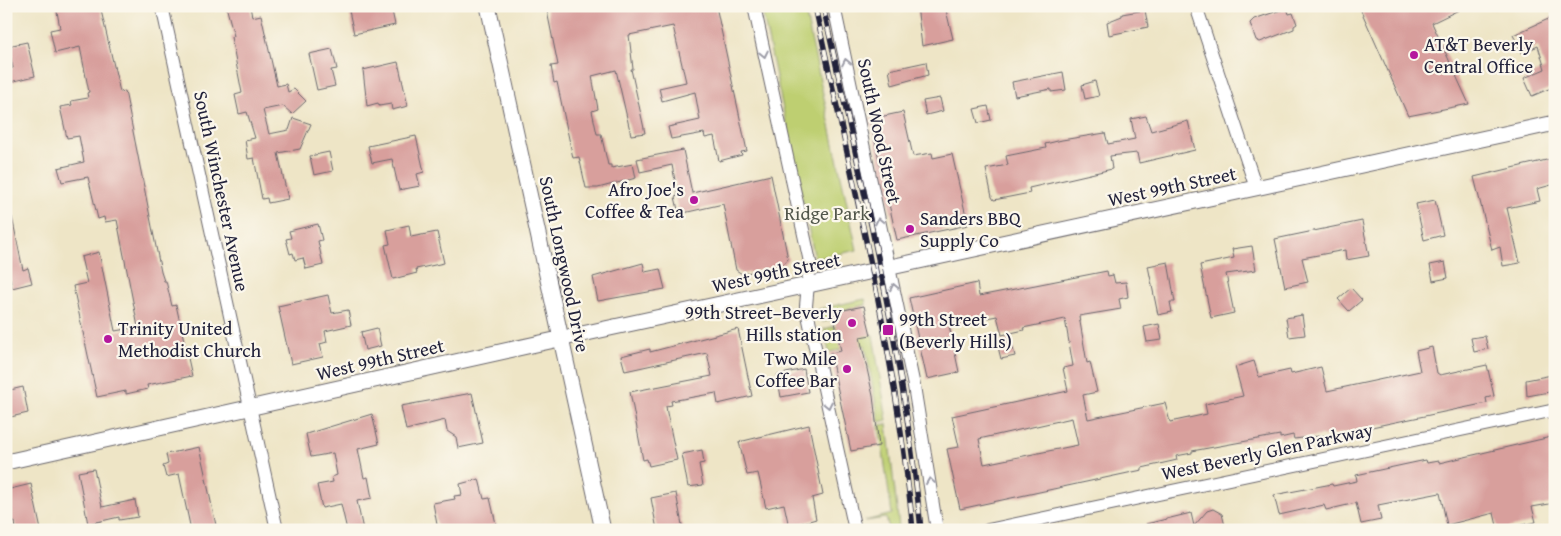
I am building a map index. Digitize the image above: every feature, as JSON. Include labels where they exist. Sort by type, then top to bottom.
[{"type":"street","name":"South Winchester Avenue","points":[[162,6],[277,530]]},
{"type":"street","name":"South Longwood Drive","points":[[488,6],[602,530]]},
{"type":"street","points":[[754,6],[810,262],[807,308],[855,530]]},
{"type":"street","name":"South Wood Street","points":[[834,6],[914,386],[937,530]]},
{"type":"street","points":[[1196,6],[1256,188]]},
{"type":"street","name":"West 99th Street","points":[[6,462],[561,339],[1555,123]]},
{"type":"street","name":"West Beverly Glen Parkway","points":[[988,530],[1555,410]]},
{"type":"green space","name":"Ridge Park","points":[[761,6],[804,6],[857,250],[815,259]]},
{"type":"green space","points":[[865,299],[866,305],[833,312],[834,319],[822,322],[819,309]]},
{"type":"green space","points":[[836,326],[873,335],[887,420],[879,422],[865,345],[829,352],[824,329]]},
{"type":"green space","points":[[887,424],[899,527],[889,528],[886,518],[865,521],[892,514],[879,425]]},
{"type":"building","points":[[56,6],[100,6],[120,92],[125,91],[161,272],[164,281],[166,281],[172,306],[176,305],[192,376],[147,385],[148,389],[126,394],[126,391],[97,397],[73,286],[87,283],[81,257],[99,252],[115,331],[138,327],[117,220],[105,222],[104,217],[98,219],[88,177],[62,182],[58,168],[84,162],[79,136],[67,138],[60,107],[72,105],[71,101],[88,98],[87,93],[89,92],[80,47],[55,53],[50,30],[60,28]]},
{"type":"building","points":[[226,6],[250,6],[252,17],[261,15],[277,86],[286,84],[288,92],[294,89],[306,101],[292,114],[283,106],[263,110],[269,134],[289,130],[293,118],[311,124],[300,149],[278,153],[288,199],[268,203],[267,198],[262,199],[254,158],[248,159],[245,140],[255,138],[247,112],[239,114],[235,95],[242,93],[231,37],[234,36]]},
{"type":"building","points":[[348,6],[391,6],[395,25],[354,34]]},
{"type":"building","points":[[546,6],[716,6],[747,151],[741,152],[742,155],[719,161],[714,136],[705,138],[704,133],[671,139],[668,127],[700,120],[695,92],[662,101],[659,88],[686,82],[673,26],[629,35],[633,69],[631,69],[645,133],[631,135],[616,70],[592,76],[598,109],[592,111],[597,134],[601,134],[608,165],[611,165],[611,168],[633,164],[636,178],[598,188],[586,188],[579,157],[573,158],[557,82],[554,83],[551,66],[558,65]]},
{"type":"building","points":[[917,6],[945,6],[953,39],[922,46]]},
{"type":"building","name":"AT&T Beverly Central Office","points":[[1359,6],[1467,6],[1432,23],[1469,104],[1408,116]]},
{"type":"building","points":[[1287,8],[1289,14],[1293,13],[1297,24],[1294,26],[1294,29],[1260,42],[1256,40],[1250,23],[1254,19]]},
{"type":"building","points":[[1145,10],[1148,27],[1109,35],[1107,22],[1122,16],[1122,14]]},
{"type":"building","points":[[1555,16],[1555,91],[1552,92],[1551,88],[1532,96],[1524,78],[1545,69],[1538,46],[1522,53],[1513,35]]},
{"type":"building","points":[[27,42],[35,76],[6,83],[6,69],[13,68],[8,46]]},
{"type":"building","points":[[332,49],[337,69],[331,70],[335,86],[317,90],[309,54]]},
{"type":"building","points":[[398,62],[408,106],[392,110],[391,104],[379,106],[378,103],[367,106],[363,70]]},
{"type":"building","points":[[926,62],[928,75],[892,85],[889,70]]},
{"type":"building","points":[[1063,72],[1066,90],[1051,92],[1051,89],[1015,96],[1012,82]]},
{"type":"building","points":[[1095,81],[1099,96],[1085,99],[1082,85]]},
{"type":"building","points":[[940,98],[943,111],[926,115],[923,101]]},
{"type":"building","points":[[988,106],[991,120],[978,123],[974,109]]},
{"type":"building","points":[[903,112],[913,156],[932,153],[933,158],[952,154],[968,225],[897,240],[870,119]]},
{"type":"building","points":[[1146,116],[1151,131],[1188,121],[1195,150],[1139,163],[1137,153],[1110,156],[1112,169],[1029,188],[1030,193],[994,200],[992,197],[986,169],[1008,165],[1006,156],[1046,148],[1045,144],[1062,140],[1105,133],[1108,144],[1135,139],[1131,119]]},
{"type":"building","points":[[416,136],[424,172],[417,174],[420,186],[399,190],[392,159],[372,163],[368,146]]},
{"type":"building","points":[[683,150],[692,193],[771,175],[788,259],[783,265],[742,274],[736,270],[723,204],[679,214],[675,197],[678,196],[672,165],[640,172],[637,159]]},
{"type":"building","points":[[329,152],[333,171],[314,175],[310,156]]},
{"type":"building","points":[[1555,158],[1555,184],[1537,189],[1540,201],[1507,208],[1520,263],[1503,266],[1500,247],[1492,250],[1474,177]]},
{"type":"building","points":[[1435,200],[1443,235],[1424,240],[1416,204]]},
{"type":"building","points":[[12,217],[23,270],[28,268],[32,283],[12,288],[6,261],[6,218]]},
{"type":"building","points":[[1362,221],[1369,256],[1346,260],[1345,250],[1302,258],[1308,282],[1285,287],[1275,239]]},
{"type":"building","points":[[318,224],[322,240],[318,241],[323,265],[306,269],[303,258],[295,260],[293,253],[290,254],[286,239],[291,238],[289,231]]},
{"type":"building","points":[[409,225],[411,237],[437,232],[444,263],[416,269],[417,273],[393,279],[385,245],[390,244],[387,230]]},
{"type":"building","points":[[1252,246],[1256,270],[1226,274],[1234,313],[1211,318],[1200,265],[1234,258],[1232,249]]},
{"type":"building","points":[[1168,262],[1175,302],[1170,302],[1172,312],[1158,315],[1148,266]]},
{"type":"building","points":[[1445,262],[1448,278],[1433,281],[1430,265]]},
{"type":"building","points":[[643,263],[645,272],[660,269],[665,289],[598,301],[593,277]]},
{"type":"building","points":[[1107,271],[1108,276],[1113,275],[1115,283],[1126,282],[1128,297],[1119,299],[1121,309],[1079,316],[1087,363],[1090,362],[1097,392],[1083,395],[1088,419],[1165,403],[1170,422],[1207,414],[1205,404],[1243,396],[1235,367],[1254,361],[1259,377],[1290,370],[1291,374],[1321,367],[1327,391],[1420,371],[1416,351],[1432,347],[1437,373],[1440,375],[1487,365],[1494,396],[1486,398],[1487,403],[1338,434],[1294,439],[1293,435],[1280,438],[1280,435],[1192,451],[1192,453],[1176,456],[1177,460],[1142,468],[1142,470],[960,509],[947,449],[959,447],[952,416],[1068,391],[1063,368],[1073,366],[1065,319],[1023,328],[1024,330],[1002,335],[997,316],[949,325],[959,372],[927,379],[909,298],[977,283],[979,296]],"holes":[[[1072,418],[1078,445],[984,464],[979,439]]]},
{"type":"building","points":[[1351,288],[1362,300],[1349,311],[1338,299]]},
{"type":"building","points":[[328,295],[332,313],[348,310],[351,325],[325,331],[327,342],[320,344],[323,357],[291,364],[278,306]]},
{"type":"building","points":[[864,306],[871,335],[860,337],[873,396],[879,446],[851,451],[830,353],[841,351],[833,312]]},
{"type":"building","points":[[1302,315],[1305,335],[1289,337],[1286,318]]},
{"type":"building","points":[[1159,324],[1162,340],[1147,342],[1144,327]]},
{"type":"building","points":[[377,328],[381,346],[365,350],[361,332]]},
{"type":"building","points":[[738,329],[752,396],[718,404],[716,393],[671,401],[672,405],[666,406],[677,460],[649,466],[647,459],[643,460],[630,392],[712,376],[707,353],[625,371],[621,356],[650,349],[650,352]]},
{"type":"building","points":[[1485,336],[1488,349],[1474,352],[1471,338]]},
{"type":"building","points":[[1011,340],[1015,356],[1001,359],[997,343]]},
{"type":"building","points":[[804,369],[808,392],[781,397],[777,375]]},
{"type":"building","points":[[1552,375],[1555,391],[1527,396],[1526,380]]},
{"type":"building","points":[[23,387],[28,413],[6,418],[6,391]]},
{"type":"building","points":[[472,393],[483,443],[458,448],[456,437],[447,431],[445,420],[406,430],[401,406]]},
{"type":"building","points":[[372,414],[379,444],[358,449],[364,478],[368,477],[372,498],[357,501],[363,530],[347,530],[341,504],[322,508],[317,485],[333,482],[332,477],[337,475],[333,453],[311,457],[306,434]]},
{"type":"building","points":[[809,425],[823,495],[812,498],[816,519],[789,527],[784,504],[766,508],[758,473],[747,475],[739,442]]},
{"type":"building","points":[[1555,436],[1555,503],[1532,507],[1536,522],[1498,530],[1494,513],[1447,525],[1440,493],[1378,505],[1381,520],[1361,524],[1356,503],[1326,510],[1324,505],[1279,515],[1274,495],[1357,481],[1356,475],[1426,460],[1427,463],[1438,461],[1439,463]]},
{"type":"building","points":[[199,447],[217,530],[191,530],[179,474],[166,477],[163,466],[168,464],[166,454]]},
{"type":"building","points":[[702,450],[704,463],[699,464],[703,485],[688,487],[682,454]]},
{"type":"building","points":[[94,469],[102,507],[135,500],[138,517],[119,520],[119,517],[88,524],[78,472]]},
{"type":"building","points":[[479,479],[484,499],[490,498],[497,528],[438,530],[433,503],[455,499],[454,496],[462,495],[460,484]]},
{"type":"building","points":[[31,484],[41,530],[16,530],[15,522],[6,524],[6,490]]},
{"type":"building","points":[[676,493],[683,530],[657,530],[651,498]]},
{"type":"building","points":[[1213,509],[1222,514],[1226,530],[1147,530],[1146,524],[1191,513],[1194,526],[1207,511]]},
{"type":"railway","points":[[815,6],[884,332],[896,398],[913,530]]},
{"type":"railway","points":[[823,6],[893,332],[904,398],[921,530]]},
{"type":"place","name":"AT&T Beverly Central Office","points":[[1414,55]]},
{"type":"place","name":"Afro Joe's Coffee & Tea","points":[[694,200]]},
{"type":"place","name":"Sanders BBQ Supply Co","points":[[910,229]]},
{"type":"place","name":"99th Street–Beverly Hills station","points":[[852,323]]},
{"type":"place","name":"99th Street (Beverly Hills)","points":[[888,330]]},
{"type":"place","name":"Trinity United Methodist Church","points":[[108,339]]},
{"type":"place","name":"Two Mile Coffee Bar","points":[[847,369]]}]
